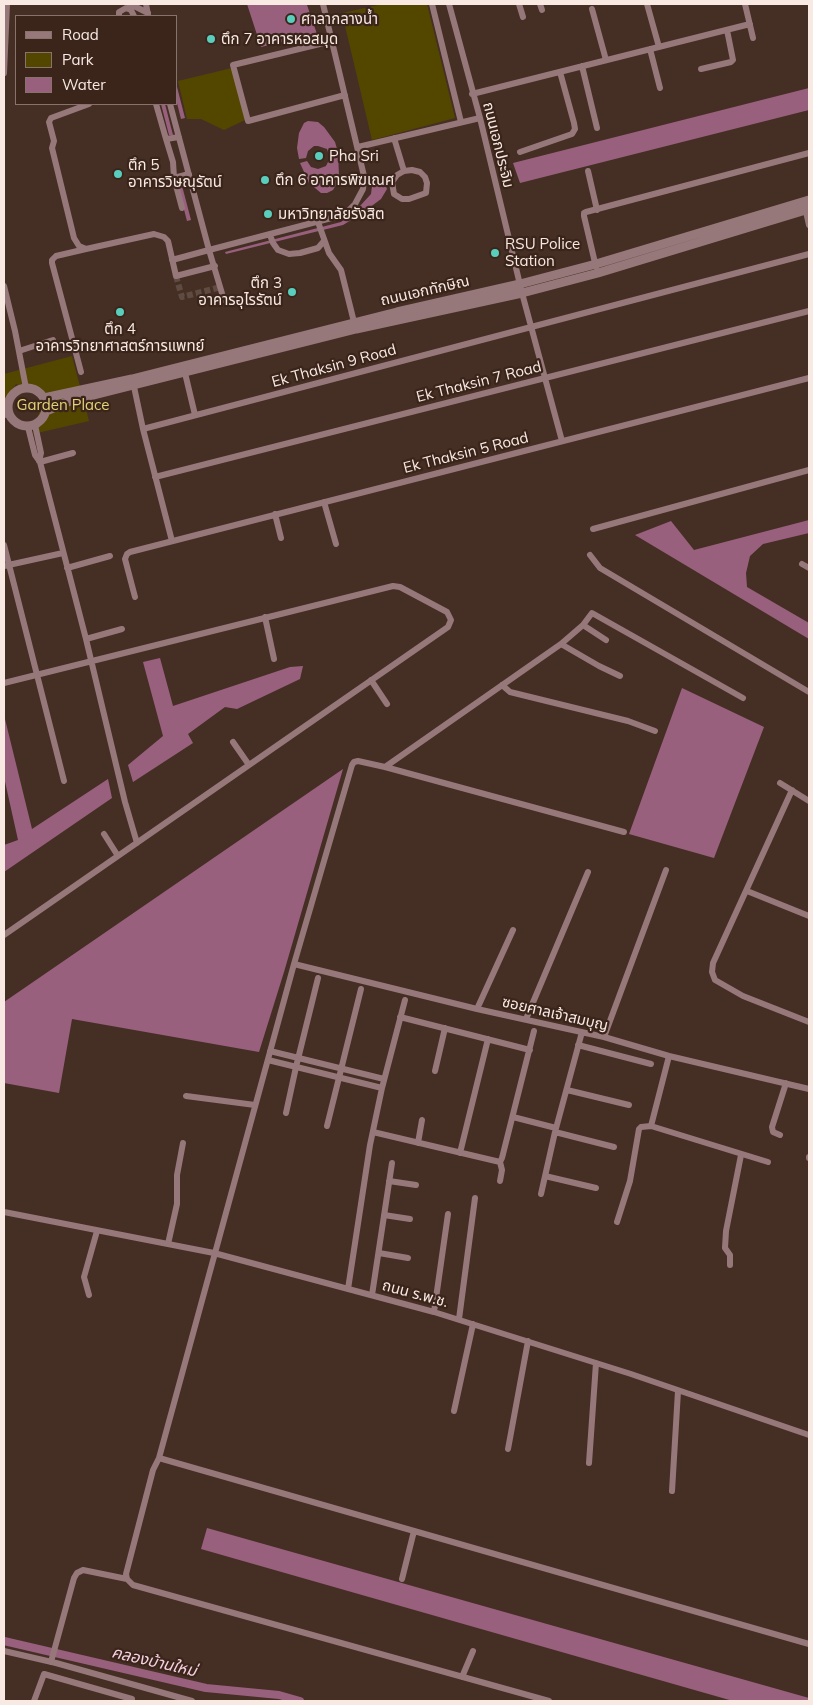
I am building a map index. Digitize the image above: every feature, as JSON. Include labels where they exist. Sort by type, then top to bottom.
[{"type":"street","points":[[4,73],[7,4]]},
{"type":"street","points":[[130,4],[148,15]]},
{"type":"street","points":[[146,4],[148,15]]},
{"type":"street","points":[[172,260],[209,250],[272,239],[319,227],[348,211],[355,204],[363,189],[364,176],[324,4]]},
{"type":"street","points":[[432,4],[462,122]]},
{"type":"street","name":"ถนนเอกประจิม","points":[[449,4],[562,441]]},
{"type":"street","points":[[519,4],[523,17]]},
{"type":"street","points":[[647,4],[659,47]]},
{"type":"street","points":[[745,4],[753,38]]},
{"type":"street","points":[[119,15],[119,12],[126,8],[131,10],[134,15]]},
{"type":"street","points":[[592,8],[606,60]]},
{"type":"street","points":[[472,94],[750,24]]},
{"type":"street","points":[[701,69],[733,60],[727,30]]},
{"type":"street","points":[[332,40],[234,65],[248,121],[346,95]]},
{"type":"street","points":[[650,49],[660,88]]},
{"type":"street","points":[[582,66],[598,128]]},
{"type":"street","points":[[520,152],[572,134],[575,129],[560,72]]},
{"type":"street","points":[[86,105],[51,118],[49,122],[54,141],[52,148],[74,238],[80,246],[86,249]]},
{"type":"street","points":[[156,105],[174,162],[174,178],[182,208]]},
{"type":"street","points":[[170,105],[224,300]]},
{"type":"street","points":[[358,147],[480,118]]},
{"type":"street","points":[[166,139],[179,136]]},
{"type":"street","points":[[394,138],[404,171]]},
{"type":"street","points":[[597,268],[584,213],[809,153]]},
{"type":"street","points":[[412,170],[420,172],[425,176],[427,183],[426,193],[409,199],[402,199],[394,194],[392,182],[397,175],[404,171],[412,170]]},
{"type":"street","points":[[588,171],[597,210]]},
{"type":"street","points":[[174,178],[188,174]]},
{"type":"street","points":[[807,205],[809,225]]},
{"type":"street","name":"ถนนเอกทักษิณ","points":[[46,411],[133,382],[597,268],[807,205]]},
{"type":"street","points":[[319,227],[329,253],[341,270],[355,326]]},
{"type":"street","points":[[81,372],[52,264],[52,260],[56,256],[154,234],[164,237],[168,241],[176,276],[215,266]]},
{"type":"street","points":[[272,239],[281,252],[292,255],[318,248],[324,241]]},
{"type":"street","name":"Ek Thaksin 9 Road","points":[[143,429],[809,254]]},
{"type":"street","points":[[4,286],[26,388]]},
{"type":"street","name":"Ek Thaksin 7 Road","points":[[155,477],[809,311]]},
{"type":"street","name":"ถนนเอกทักษิณ","points":[[44,398],[185,373],[355,326]]},
{"type":"street","points":[[19,351],[53,340]]},
{"type":"street","points":[[185,373],[195,415]]},
{"type":"street","name":"Ek Thaksin 5 Road","points":[[134,597],[126,559],[127,554],[130,552],[809,378]]},
{"type":"street","points":[[133,382],[172,541]]},
{"type":"street","points":[[26,388],[37,391],[44,398],[46,411],[44,417],[31,426],[16,423],[6,411],[10,398],[17,391],[26,388]]},
{"type":"street","points":[[31,426],[42,453],[39,462],[92,661],[125,802],[137,843]]},
{"type":"street","points":[[39,462],[73,453]]},
{"type":"street","points":[[593,529],[809,470]]},
{"type":"street","points":[[324,502],[336,544]]},
{"type":"street","points":[[275,514],[281,538]]},
{"type":"street","points":[[4,545],[6,566],[37,674],[64,781]]},
{"type":"street","points":[[6,566],[63,553]]},
{"type":"street","points":[[590,555],[600,568],[809,692]]},
{"type":"street","points":[[67,568],[110,556]]},
{"type":"street","points":[[802,564],[809,568]]},
{"type":"street","points":[[4,683],[396,585],[447,612],[451,620],[448,627],[4,935]]},
{"type":"street","points":[[385,767],[561,644],[583,625],[592,613],[743,698]]},
{"type":"street","points":[[265,617],[274,659]]},
{"type":"street","points":[[583,625],[606,640]]},
{"type":"street","points":[[86,639],[122,629]]},
{"type":"street","points":[[561,644],[620,676]]},
{"type":"street","points":[[371,680],[387,704]]},
{"type":"street","points":[[502,685],[510,692],[628,721],[655,731]]},
{"type":"street","points":[[233,742],[249,765]]},
{"type":"street","points":[[126,1579],[153,1470],[159,1458],[294,964],[354,762],[358,761],[385,767],[624,832]]},
{"type":"street","points":[[780,783],[809,801]]},
{"type":"street","points":[[792,790],[713,963],[712,972],[715,980],[743,996],[809,1022]]},
{"type":"street","points":[[104,834],[118,856]]},
{"type":"street","points":[[604,1037],[666,870]]},
{"type":"street","points":[[526,1019],[588,872]]},
{"type":"street","points":[[747,891],[809,916]]},
{"type":"street","points":[[477,1009],[513,930]]},
{"type":"street","name":"ซอยศาลเจ้าสมบุญ","points":[[294,964],[477,1009],[604,1037],[669,1056],[809,1089]]},
{"type":"street","points":[[286,1113],[318,978]]},
{"type":"street","points":[[327,1126],[361,990]]},
{"type":"street","points":[[348,1289],[372,1132],[405,1000]]},
{"type":"street","points":[[400,1017],[530,1050]]},
{"type":"street","points":[[435,1071],[445,1028]]},
{"type":"street","points":[[500,1181],[502,1170],[500,1162],[534,1031]]},
{"type":"street","points":[[541,1194],[582,1032]]},
{"type":"street","points":[[460,1153],[488,1039]]},
{"type":"street","points":[[578,1045],[652,1064]]},
{"type":"street","points":[[270,1051],[384,1079]]},
{"type":"street","points":[[651,1126],[669,1056]]},
{"type":"street","points":[[268,1060],[382,1088]]},
{"type":"street","points":[[780,1135],[773,1132],[772,1127],[786,1083]]},
{"type":"street","points":[[567,1090],[629,1105]]},
{"type":"street","points":[[186,1096],[255,1105]]},
{"type":"street","points":[[513,1116],[614,1147]]},
{"type":"street","points":[[418,1143],[422,1120]]},
{"type":"street","points":[[617,1222],[630,1181],[638,1129],[641,1127],[651,1126],[768,1162]]},
{"type":"street","points":[[372,1132],[500,1162]]},
{"type":"street","points":[[168,1244],[177,1204],[177,1174],[183,1143]]},
{"type":"street","points":[[730,1265],[730,1255],[725,1248],[726,1231],[741,1155]]},
{"type":"street","points":[[372,1295],[392,1163]]},
{"type":"street","points":[[545,1176],[596,1188]]},
{"type":"street","points":[[389,1181],[416,1185]]},
{"type":"street","points":[[459,1319],[475,1198]]},
{"type":"street","name":"ถนน ร.พ.ช.","points":[[4,1212],[214,1253],[434,1312],[528,1341],[809,1435]]},
{"type":"street","points":[[434,1312],[448,1214]]},
{"type":"street","points":[[384,1215],[410,1219]]},
{"type":"street","points":[[89,1295],[84,1277],[97,1230]]},
{"type":"street","points":[[379,1253],[408,1258]]},
{"type":"street","points":[[454,1411],[473,1324]]},
{"type":"street","points":[[508,1449],[528,1341]]},
{"type":"street","points":[[589,1463],[596,1364]]},
{"type":"street","points":[[672,1491],[678,1391]]},
{"type":"street","points":[[159,1458],[809,1644]]},
{"type":"street","points":[[402,1579],[414,1531]]},
{"type":"street","points":[[52,1659],[74,1578],[77,1572],[83,1570],[126,1579],[133,1585],[549,1701]]},
{"type":"street","points":[[4,1651],[52,1659],[192,1701]]},
{"type":"street","points":[[462,1677],[473,1651]]},
{"type":"street","points":[[34,1701],[44,1674],[132,1700]]},
{"type":"green space","points":[[383,4],[427,4],[455,118],[372,140],[342,13]]},
{"type":"green space","points":[[232,68],[245,120],[224,130],[201,119],[187,119],[178,81]]},
{"type":"green space","name":"Garden Place","points":[[72,356],[89,421],[33,434],[44,396],[16,384],[4,401],[4,374]]},
{"type":"water","points":[[247,4],[307,5],[317,34],[261,47]]},
{"type":"water","points":[[809,88],[809,110],[520,183],[513,163]]},
{"type":"water","points":[[178,91],[185,118],[181,119],[178,105]]},
{"type":"water","points":[[161,105],[165,105],[173,135],[169,135]]},
{"type":"water","points":[[308,121],[318,122],[324,127],[335,142],[338,152],[339,176],[333,190],[327,193],[321,193],[309,183],[300,163],[307,161],[311,167],[318,169],[326,166],[330,158],[327,149],[314,146],[308,151],[306,158],[299,159],[297,148],[299,133],[304,123]]},
{"type":"water","points":[[180,178],[191,220],[187,221],[176,179]]},
{"type":"water","points":[[380,182],[385,183],[387,189],[381,199],[343,225],[226,254],[225,252],[341,222],[371,194],[372,186]]},
{"type":"water","points":[[809,520],[809,533],[763,544],[750,556],[746,573],[747,587],[809,623],[809,639],[635,535],[671,521],[694,550]]},
{"type":"water","points":[[160,658],[173,706],[290,667],[303,666],[300,679],[237,709],[225,707],[188,734],[193,743],[133,782],[128,765],[163,736],[143,662]]},
{"type":"water","points":[[682,688],[764,727],[714,858],[629,834]]},
{"type":"water","points":[[4,715],[32,829],[108,779],[112,798],[4,872],[4,845],[18,840],[4,777]]},
{"type":"water","points":[[343,769],[259,1052],[72,1019],[59,1093],[4,1083],[4,1002]]},
{"type":"water","points":[[207,1528],[809,1698],[809,1701],[733,1701],[201,1549]]},
{"type":"waterway","name":"คลองบ้านใหม่","points":[[4,1641],[206,1688],[279,1695],[300,1701]]},
{"type":"tunnel","points":[[176,276],[182,297],[221,287]]},
{"type":"place","name":"ศาลากลางน้ำ","points":[[291,19]]},
{"type":"place","name":"ตึก 7 อาคารหอสมุด","points":[[211,39]]},
{"type":"place","name":"Pha Sri","points":[[319,156]]},
{"type":"place","name":"ตึก 5 อาคารวิษณุรัตน์","points":[[118,174]]},
{"type":"place","name":"ตึก 6 อาคารพิฆเณศ","points":[[265,180]]},
{"type":"place","name":"มหาวิทยาลัยรังสิต","points":[[268,214]]},
{"type":"place","name":"RSU Police Station","points":[[495,253]]},
{"type":"place","name":"ตึก 3 อาคารอุไรรัตน์","points":[[292,292]]},
{"type":"place","name":"ตึก 4 อาคารวิทยาศาสตร์การแพทย์","points":[[120,312]]}]
